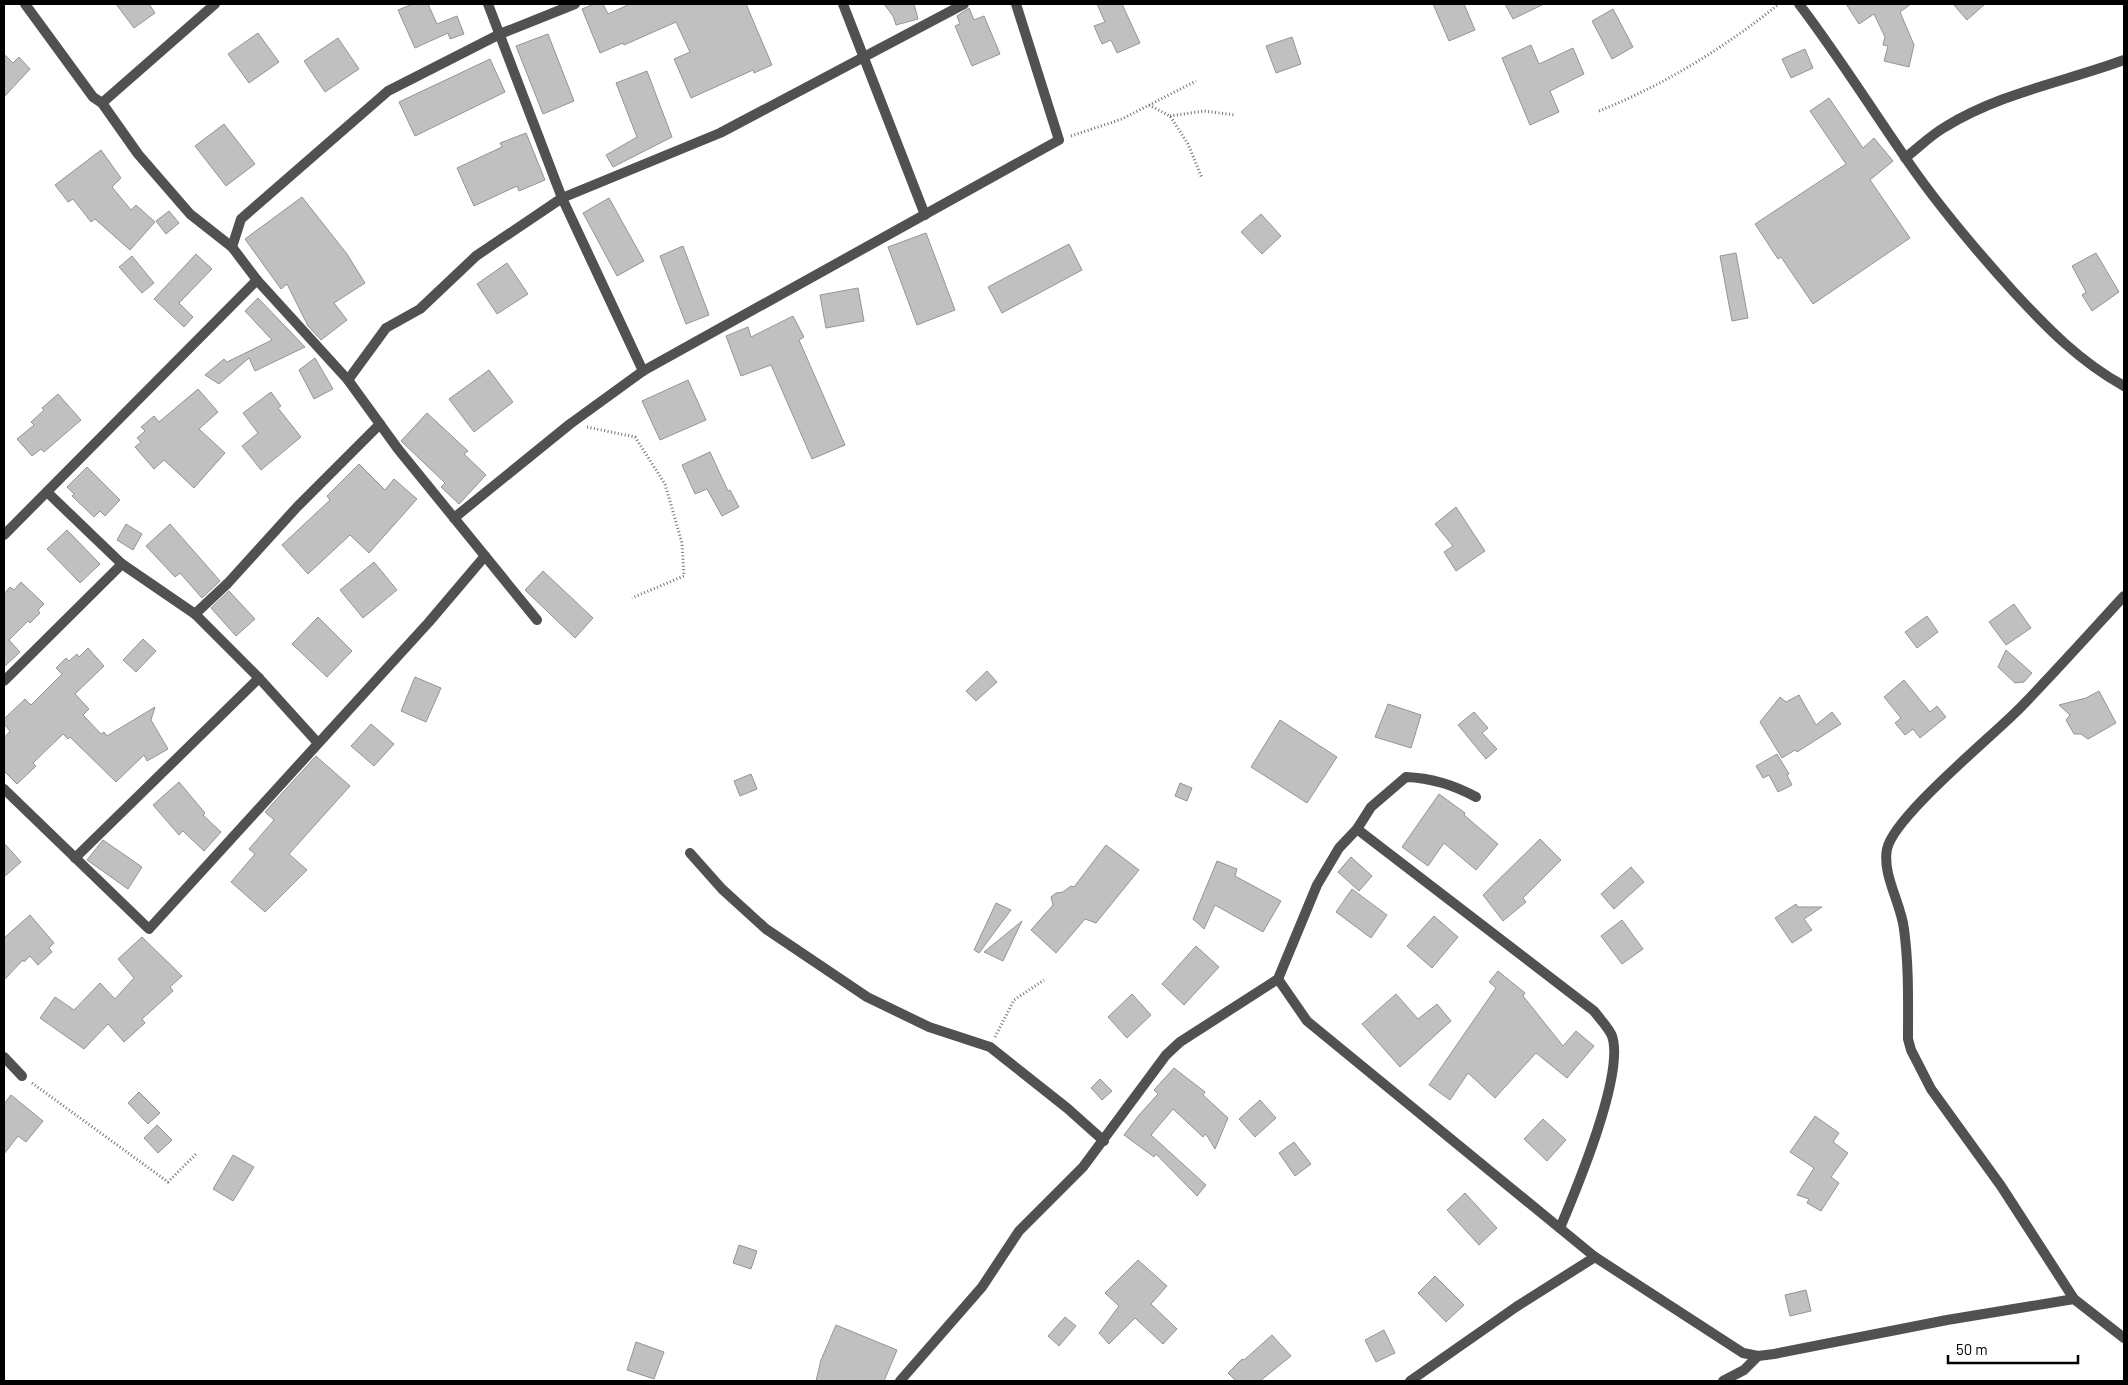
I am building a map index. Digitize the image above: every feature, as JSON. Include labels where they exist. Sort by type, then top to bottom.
[{"type":"street","points":[[25,4],[93,97],[102,103],[138,154],[190,214],[232,247],[257,280],[348,380],[454,518],[537,620]]},
{"type":"street","points":[[102,103],[215,4]]},
{"type":"street","points":[[488,4],[562,198],[643,371]]},
{"type":"street","points":[[232,247],[241,219],[388,91],[500,34],[575,4]]},
{"type":"street","points":[[843,4],[925,214]]},
{"type":"street","points":[[348,380],[386,328],[420,309],[476,256],[562,198],[720,134],[964,4]]},
{"type":"street","points":[[454,518],[570,424],[643,371],[1059,140],[1016,4]]},
{"type":"street","points":[[1800,4],[1905,158],[1970,244],[2039,320],[2098,372],[2124,386]]},
{"type":"street","points":[[1905,158],[1944,127],[1993,104],[2046,84],[2124,60]]},
{"type":"street","points":[[4,535],[257,280]]},
{"type":"street","points":[[195,614],[228,583],[297,507],[380,424]]},
{"type":"street","points":[[46,492],[122,564],[195,614],[259,678],[317,742]]},
{"type":"street","points":[[4,788],[149,929],[317,742],[429,622],[484,556]]},
{"type":"street","points":[[4,681],[122,564]]},
{"type":"street","points":[[2124,596],[2020,708],[1927,796],[1899,826],[1888,848],[1886,862],[1904,927],[1908,958],[1908,1039],[1911,1050],[1931,1089],[2001,1186],[2074,1299],[2124,1338]]},
{"type":"street","points":[[75,858],[259,678]]},
{"type":"street","points":[[900,1381],[982,1287],[1019,1231],[1083,1168],[1166,1055],[1180,1042],[1278,978],[1317,885],[1339,848],[1357,829],[1371,807],[1406,777],[1424,778],[1458,787],[1476,797]]},
{"type":"street","points":[[1357,829],[1594,1011],[1612,1036],[1612,1070],[1599,1128],[1560,1228]]},
{"type":"street","points":[[690,853],[722,889],[766,929],[867,997],[929,1027],[990,1046],[1067,1108],[1104,1141]]},
{"type":"street","points":[[1278,978],[1307,1021],[1595,1257],[1734,1349],[1758,1356],[1947,1320],[2074,1299]]},
{"type":"street","points":[[4,1057],[22,1076]]},
{"type":"street","points":[[1410,1381],[1516,1307],[1595,1257]]},
{"type":"street","points":[[1723,1381],[1744,1370],[1758,1356]]},
{"type":"path","points":[[1599,111],[1639,95],[1695,63],[1752,26],[1779,4]]},
{"type":"path","points":[[1059,140],[1122,119],[1196,81]]},
{"type":"path","points":[[1148,105],[1170,116],[1188,144],[1202,178]]},
{"type":"path","points":[[1170,116],[1204,111],[1236,115]]},
{"type":"path","points":[[570,424],[635,438],[665,484],[682,543],[684,576],[632,598]]},
{"type":"path","points":[[990,1046],[1014,1000],[1044,980]]},
{"type":"path","points":[[22,1076],[168,1182],[197,1153]]},
{"type":"building","points":[[116,4],[149,4],[155,13],[134,28]]},
{"type":"building","points":[[413,4],[428,4],[437,24],[457,16],[464,34],[450,39],[448,33],[415,48],[398,10]]},
{"type":"building","points":[[594,4],[603,4],[608,14],[630,4],[746,4],[772,65],[754,73],[753,70],[691,98],[674,59],[690,52],[676,22],[624,45],[623,43],[600,53],[582,9]]},
{"type":"building","points":[[884,4],[914,4],[918,19],[896,25],[893,16]]},
{"type":"building","points":[[1097,4],[1122,4],[1140,43],[1117,53],[1111,40],[1102,44],[1094,26],[1105,22]]},
{"type":"building","points":[[1433,4],[1464,4],[1475,30],[1449,41]]},
{"type":"building","points":[[1505,4],[1544,4],[1513,19]]},
{"type":"building","points":[[1846,4],[1911,4],[1900,12],[1914,45],[1909,67],[1884,61],[1888,46],[1883,45],[1885,37],[1874,14],[1859,24]]},
{"type":"building","points":[[1953,4],[1985,4],[1967,20]]},
{"type":"building","points":[[969,8],[974,20],[984,16],[1000,54],[972,66],[955,26],[960,24],[957,16]]},
{"type":"building","points":[[1613,9],[1633,47],[1612,59],[1592,21]]},
{"type":"building","points":[[258,33],[279,62],[249,83],[228,54]]},
{"type":"building","points":[[548,34],[574,101],[543,114],[516,46]]},
{"type":"building","points":[[1292,37],[1301,64],[1276,73],[1266,46]]},
{"type":"building","points":[[338,38],[359,69],[325,92],[304,61]]},
{"type":"building","points":[[1531,45],[1539,64],[1573,48],[1584,74],[1550,91],[1559,112],[1530,125],[1502,58]]},
{"type":"building","points":[[1805,49],[1813,68],[1791,78],[1782,59]]},
{"type":"building","points":[[4,54],[13,63],[19,57],[30,69],[4,97]]},
{"type":"building","points":[[490,59],[505,92],[415,136],[399,102]]},
{"type":"building","points":[[647,71],[672,137],[613,167],[606,155],[637,137],[616,83]]},
{"type":"building","points":[[1829,98],[1863,148],[1874,138],[1893,161],[1870,180],[1910,238],[1813,304],[1781,257],[1778,259],[1755,224],[1846,164],[1810,111]]},
{"type":"building","points":[[224,124],[255,164],[226,186],[195,146]]},
{"type":"building","points":[[526,133],[545,180],[519,191],[517,186],[474,206],[457,168],[502,147],[500,143]]},
{"type":"building","points":[[101,150],[121,178],[112,187],[131,210],[136,205],[155,222],[130,250],[95,219],[91,222],[73,199],[68,202],[55,185]]},
{"type":"building","points":[[302,197],[347,254],[365,283],[334,303],[347,320],[321,340],[308,326],[287,284],[281,289],[245,239]]},
{"type":"building","points":[[609,198],[644,261],[617,276],[583,213]]},
{"type":"building","points":[[169,211],[179,223],[166,234],[156,221]]},
{"type":"building","points":[[1261,214],[1281,236],[1262,254],[1241,232]]},
{"type":"building","points":[[926,233],[955,310],[917,325],[888,247]]},
{"type":"building","points":[[1069,244],[1082,270],[1002,313],[988,287]]},
{"type":"building","points":[[683,246],[709,315],[686,324],[660,256]]},
{"type":"building","points":[[1736,253],[1748,318],[1732,321],[1720,256]]},
{"type":"building","points":[[2096,253],[2119,292],[2092,311],[2082,295],[2086,292],[2072,266]]},
{"type":"building","points":[[196,254],[212,269],[179,303],[193,317],[184,327],[154,299]]},
{"type":"building","points":[[132,256],[154,283],[142,293],[119,267]]},
{"type":"building","points":[[507,263],[528,294],[497,314],[477,284]]},
{"type":"building","points":[[858,288],[864,321],[826,328],[820,295]]},
{"type":"building","points":[[258,298],[305,347],[255,371],[249,358],[219,384],[205,375],[224,359],[227,362],[272,340],[245,311]]},
{"type":"building","points":[[793,316],[804,337],[799,340],[845,445],[812,459],[771,365],[741,376],[726,336],[748,327],[751,337]]},
{"type":"building","points":[[315,358],[333,389],[314,399],[299,370]]},
{"type":"building","points":[[489,370],[513,402],[474,432],[449,399]]},
{"type":"building","points":[[688,380],[706,420],[660,440],[642,401]]},
{"type":"building","points":[[198,389],[218,412],[199,429],[225,453],[194,488],[164,460],[154,469],[135,447],[141,442],[137,438],[145,431],[141,427],[154,416],[159,422]]},
{"type":"building","points":[[271,392],[281,406],[278,408],[301,437],[261,470],[242,446],[258,433],[243,413]]},
{"type":"building","points":[[58,394],[81,420],[44,452],[41,449],[32,456],[17,439],[34,425],[31,422],[44,410],[42,408]]},
{"type":"building","points":[[427,413],[468,451],[464,454],[486,475],[459,504],[441,487],[445,483],[401,441]]},
{"type":"building","points":[[710,452],[728,491],[730,490],[739,507],[722,516],[707,489],[695,494],[682,465]]},
{"type":"building","points":[[359,464],[385,490],[394,479],[417,499],[369,553],[350,535],[308,574],[282,545],[330,500],[327,496]]},
{"type":"building","points":[[87,467],[120,500],[105,516],[100,511],[94,517],[72,496],[74,494],[67,487]]},
{"type":"building","points":[[1456,507],[1485,551],[1456,571],[1444,552],[1453,546],[1435,524]]},
{"type":"building","points":[[126,524],[142,534],[133,550],[117,540]]},
{"type":"building","points":[[170,524],[220,581],[202,598],[180,573],[175,577],[146,546]]},
{"type":"building","points":[[67,530],[100,564],[80,583],[47,549]]},
{"type":"building","points":[[374,562],[397,590],[363,618],[340,590]]},
{"type":"building","points":[[543,571],[593,618],[575,638],[525,590]]},
{"type":"building","points":[[21,582],[44,604],[38,610],[40,613],[30,623],[28,621],[9,640],[20,652],[4,667],[4,594],[10,587],[14,590]]},
{"type":"building","points":[[229,591],[255,619],[236,636],[211,608]]},
{"type":"building","points":[[2014,604],[2031,628],[2006,645],[1989,622]]},
{"type":"building","points":[[1927,616],[1938,632],[1917,648],[1905,632]]},
{"type":"building","points":[[318,617],[352,651],[327,677],[292,644]]},
{"type":"building","points":[[143,639],[156,651],[136,672],[123,660]]},
{"type":"building","points":[[88,648],[104,666],[75,694],[89,709],[83,715],[101,734],[104,732],[107,736],[155,707],[151,720],[168,749],[147,761],[144,755],[116,782],[70,737],[68,739],[63,734],[33,763],[36,766],[17,784],[4,771],[4,738],[10,731],[4,724],[4,719],[25,699],[31,705],[62,674],[56,668],[66,658],[69,661],[77,654],[79,657]]},
{"type":"building","points":[[2006,650],[2032,673],[2024,682],[2015,683],[1998,667]]},
{"type":"building","points":[[987,671],[997,682],[976,701],[966,691]]},
{"type":"building","points":[[415,677],[441,688],[426,722],[401,711]]},
{"type":"building","points":[[1904,680],[1930,712],[1937,706],[1946,717],[1920,738],[1913,729],[1905,735],[1895,723],[1901,718],[1884,697]]},
{"type":"building","points":[[2099,691],[2116,723],[2088,739],[2081,734],[2074,734],[2066,720],[2070,715],[2059,705],[2086,698]]},
{"type":"building","points":[[1799,695],[1816,725],[1832,712],[1841,724],[1797,752],[1795,750],[1782,758],[1760,722],[1780,697],[1786,702]]},
{"type":"building","points":[[1388,704],[1421,715],[1411,748],[1375,737]]},
{"type":"building","points":[[1474,712],[1488,728],[1482,733],[1497,749],[1486,759],[1458,725]]},
{"type":"building","points":[[1280,720],[1337,757],[1307,803],[1251,767]]},
{"type":"building","points":[[371,724],[394,744],[374,766],[351,746]]},
{"type":"building","points":[[1777,754],[1789,774],[1787,775],[1792,785],[1778,792],[1769,775],[1763,778],[1756,766]]},
{"type":"building","points":[[316,756],[350,786],[289,854],[307,870],[265,912],[231,882],[255,854],[249,849],[274,820],[265,812]]},
{"type":"building","points":[[751,774],[757,789],[740,796],[734,781]]},
{"type":"building","points":[[179,782],[205,813],[203,815],[221,832],[204,851],[183,831],[179,835],[153,805]]},
{"type":"building","points":[[1180,783],[1192,788],[1187,801],[1175,796]]},
{"type":"building","points":[[1439,794],[1465,813],[1464,815],[1498,844],[1476,870],[1444,843],[1428,866],[1402,847]]},
{"type":"building","points":[[1540,839],[1561,860],[1523,898],[1526,902],[1503,921],[1483,895]]},
{"type":"building","points":[[103,840],[142,867],[128,889],[87,860]]},
{"type":"building","points":[[4,843],[21,862],[4,877]]},
{"type":"building","points":[[1106,845],[1139,870],[1096,923],[1085,919],[1056,953],[1031,930],[1053,905],[1051,897],[1071,886],[1074,887]]},
{"type":"building","points":[[1351,857],[1372,876],[1359,891],[1338,872]]},
{"type":"building","points":[[1217,861],[1237,869],[1235,876],[1281,901],[1263,932],[1215,905],[1204,929],[1193,919]]},
{"type":"building","points":[[1631,867],[1644,882],[1614,909],[1601,894]]},
{"type":"building","points":[[1352,889],[1387,915],[1371,938],[1336,912]]},
{"type":"building","points":[[996,903],[1011,910],[979,953],[974,950]]},
{"type":"building","points":[[1796,904],[1798,907],[1822,907],[1804,919],[1812,930],[1792,943],[1775,918]]},
{"type":"building","points":[[30,915],[54,943],[49,948],[52,952],[38,965],[30,956],[24,962],[23,960],[4,980],[4,938]]},
{"type":"building","points":[[1434,916],[1458,937],[1432,968],[1407,946]]},
{"type":"building","points":[[1622,920],[1643,949],[1622,964],[1601,936]]},
{"type":"building","points":[[1022,921],[1003,961],[984,952]]},
{"type":"building","points":[[142,937],[182,976],[170,987],[173,991],[142,1019],[145,1023],[124,1042],[108,1024],[84,1049],[40,1018],[55,997],[74,1010],[100,983],[115,999],[134,978],[118,959]]},
{"type":"building","points":[[1196,946],[1219,967],[1184,1005],[1162,984]]},
{"type":"building","points":[[1498,971],[1525,993],[1523,996],[1563,1046],[1576,1031],[1594,1046],[1567,1078],[1536,1053],[1495,1098],[1468,1073],[1450,1100],[1429,1085],[1496,988],[1489,982]]},
{"type":"building","points":[[1132,994],[1151,1015],[1127,1038],[1108,1017]]},
{"type":"building","points":[[1396,994],[1418,1019],[1437,1004],[1451,1021],[1400,1067],[1362,1024]]},
{"type":"building","points":[[1174,1068],[1205,1092],[1203,1095],[1228,1118],[1215,1149],[1206,1134],[1203,1137],[1173,1109],[1151,1135],[1206,1185],[1197,1196],[1156,1154],[1154,1157],[1124,1135],[1158,1094],[1154,1090]]},
{"type":"building","points":[[1100,1079],[1112,1091],[1102,1100],[1091,1088]]},
{"type":"building","points":[[139,1092],[160,1113],[148,1124],[128,1103]]},
{"type":"building","points":[[11,1095],[43,1121],[26,1142],[18,1136],[4,1154],[4,1104]]},
{"type":"building","points":[[1260,1100],[1276,1118],[1255,1137],[1239,1119]]},
{"type":"building","points":[[1815,1116],[1839,1133],[1833,1142],[1848,1153],[1831,1177],[1839,1183],[1821,1211],[1807,1203],[1809,1199],[1797,1195],[1814,1168],[1790,1152]]},
{"type":"building","points":[[1543,1119],[1566,1140],[1547,1161],[1524,1139]]},
{"type":"building","points":[[157,1125],[172,1140],[158,1153],[144,1138]]},
{"type":"building","points":[[1294,1142],[1311,1164],[1295,1176],[1279,1153]]},
{"type":"building","points":[[233,1155],[254,1167],[233,1201],[213,1189]]},
{"type":"building","points":[[1465,1193],[1497,1228],[1479,1245],[1447,1210]]},
{"type":"building","points":[[739,1245],[757,1251],[751,1269],[733,1263]]},
{"type":"building","points":[[1138,1260],[1167,1286],[1151,1304],[1177,1329],[1163,1344],[1135,1318],[1109,1344],[1099,1333],[1119,1306],[1105,1293]]},
{"type":"building","points":[[1435,1276],[1464,1305],[1446,1322],[1418,1293]]},
{"type":"building","points":[[1806,1290],[1811,1311],[1790,1316],[1785,1295]]},
{"type":"building","points":[[1065,1317],[1076,1326],[1059,1346],[1048,1336]]},
{"type":"building","points":[[836,1325],[897,1350],[884,1381],[816,1381],[821,1360]]},
{"type":"building","points":[[1384,1330],[1395,1353],[1376,1362],[1365,1340]]},
{"type":"building","points":[[1272,1335],[1291,1356],[1260,1381],[1236,1381],[1228,1373]]},
{"type":"building","points":[[636,1342],[664,1352],[654,1379],[627,1370]]}]
